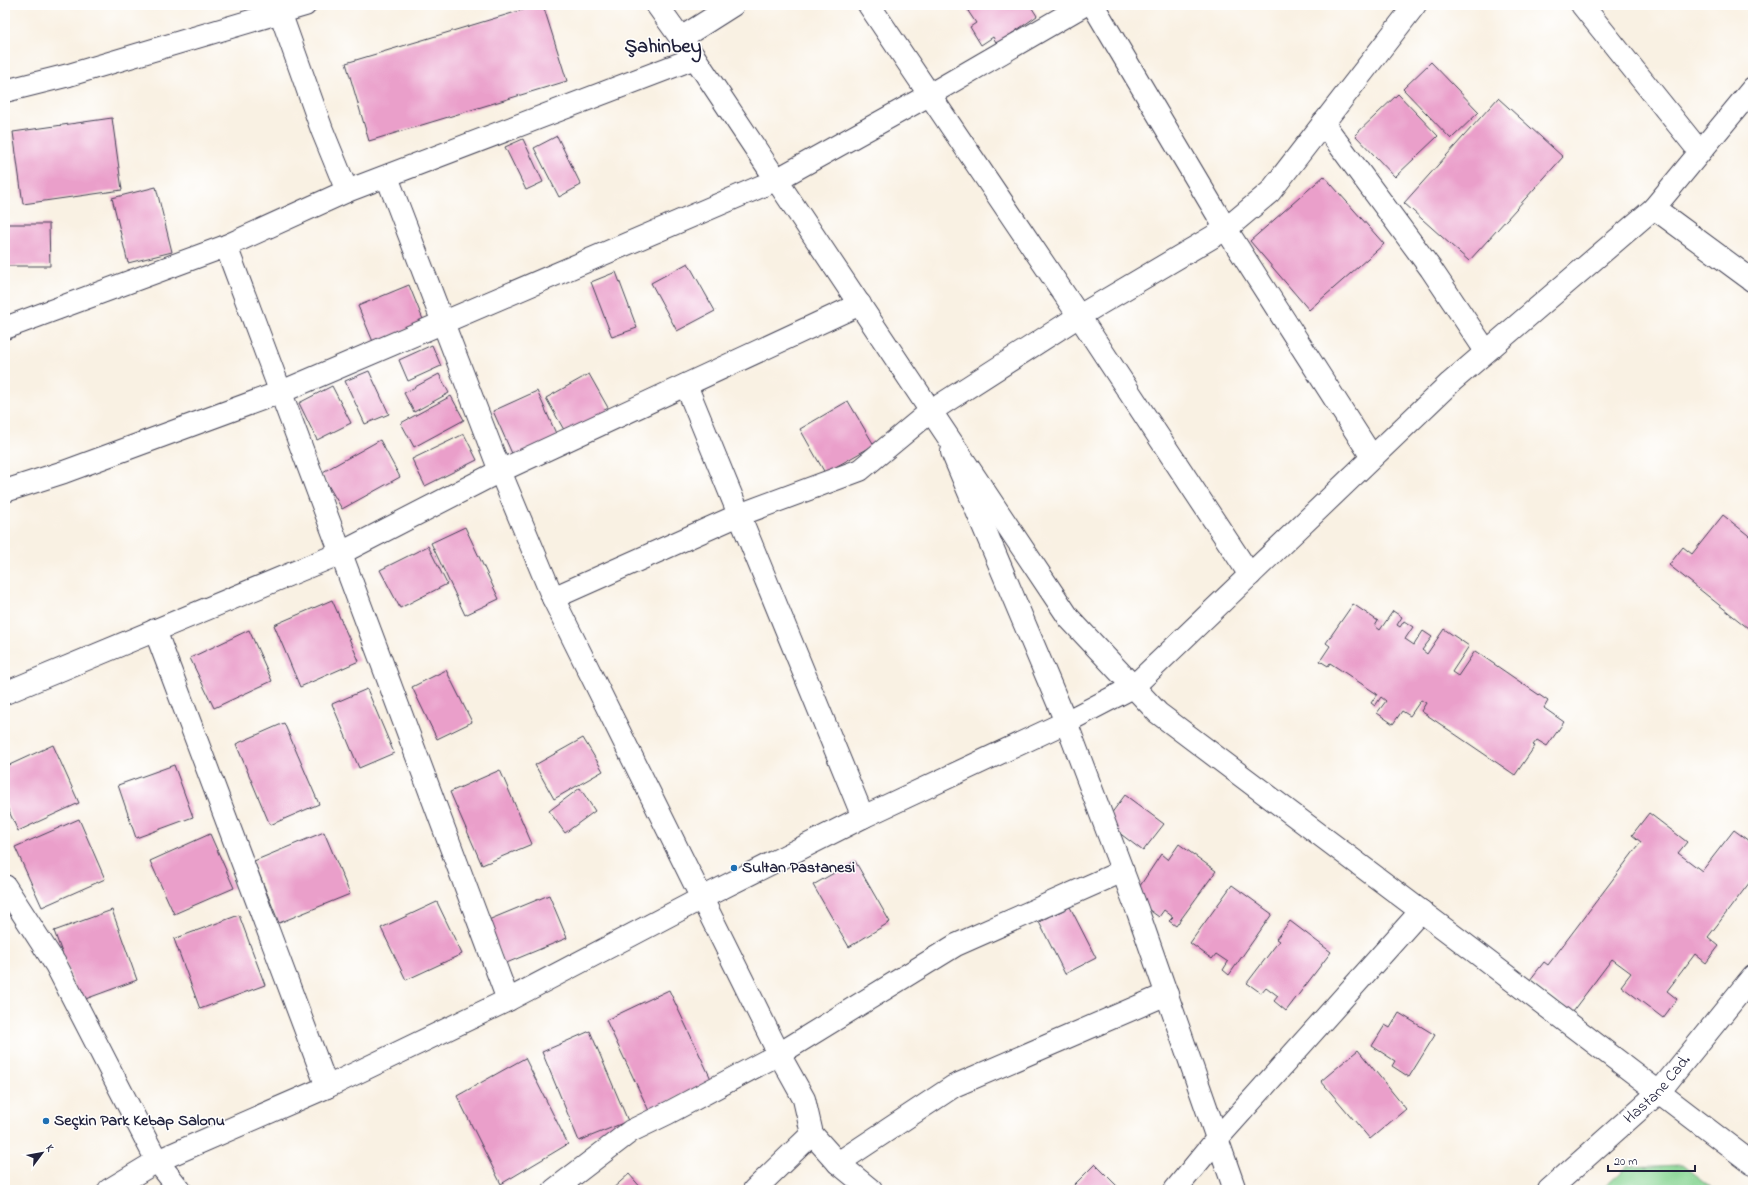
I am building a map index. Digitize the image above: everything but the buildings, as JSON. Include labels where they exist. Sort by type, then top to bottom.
[{"type":"street","points":[[5,91],[69,75],[305,5]]},
{"type":"street","points":[[657,5],[695,58],[1069,618],[1133,687],[1158,713],[1753,1164]]},
{"type":"street","points":[[681,38],[733,5]]},
{"type":"street","points":[[869,5],[1079,316],[1250,575]]},
{"type":"street","points":[[5,491],[64,472],[281,392],[776,180],[929,95],[1084,5]]},
{"type":"street","points":[[1093,5],[1226,229],[1372,457]]},
{"type":"street","points":[[553,598],[739,515],[860,470],[1079,316],[1226,229],[1270,192],[1415,5]]},
{"type":"street","points":[[1582,5],[1700,152]]},
{"type":"street","points":[[280,12],[322,130],[347,191]]},
{"type":"street","points":[[5,328],[226,246],[347,191],[387,177],[426,160],[695,58]]},
{"type":"street","points":[[109,1190],[157,1161],[328,1087],[508,1000],[702,898],[863,817],[1066,722],[1133,687],[1450,382],[1654,208],[1753,88]]},
{"type":"street","points":[[1323,123],[1431,269],[1486,351]]},
{"type":"street","points":[[387,177],[500,471],[553,598],[779,1054],[804,1099],[812,1134],[838,1163],[871,1190]]},
{"type":"street","points":[[1654,208],[1753,280]]},
{"type":"street","points":[[226,246],[508,1000]]},
{"type":"street","points":[[5,693],[341,553],[500,471],[860,304]]},
{"type":"street","points":[[686,385],[863,817]]},
{"type":"street","points":[[936,418],[1066,722],[1123,871],[1235,1190]]},
{"type":"street","points":[[155,630],[328,1087]]},
{"type":"street","points":[[554,1190],[631,1131],[779,1054],[956,945],[1123,871]]},
{"type":"street","points":[[5,886],[56,965],[157,1161],[180,1190]]},
{"type":"street","points":[[1175,1190],[1217,1139],[1421,911]]},
{"type":"street","name":"Hastane Cad.","points":[[1549,1190],[1659,1092],[1753,976]]},
{"type":"street","points":[[838,1163],[954,1086],[1167,994]]},
{"type":"street","points":[[754,1190],[812,1134]]},
{"type":"green space","points":[[1682,1165],[1715,1190],[1601,1190],[1627,1167]]},
{"type":"place","name":"Sultan Pastanesi","points":[[734,868]]},
{"type":"place","name":"Seçkin Park Kebap Salonu","points":[[46,1121]]},
{"type":"district","name":"Şahinbey","points":[[663,47]]}]
